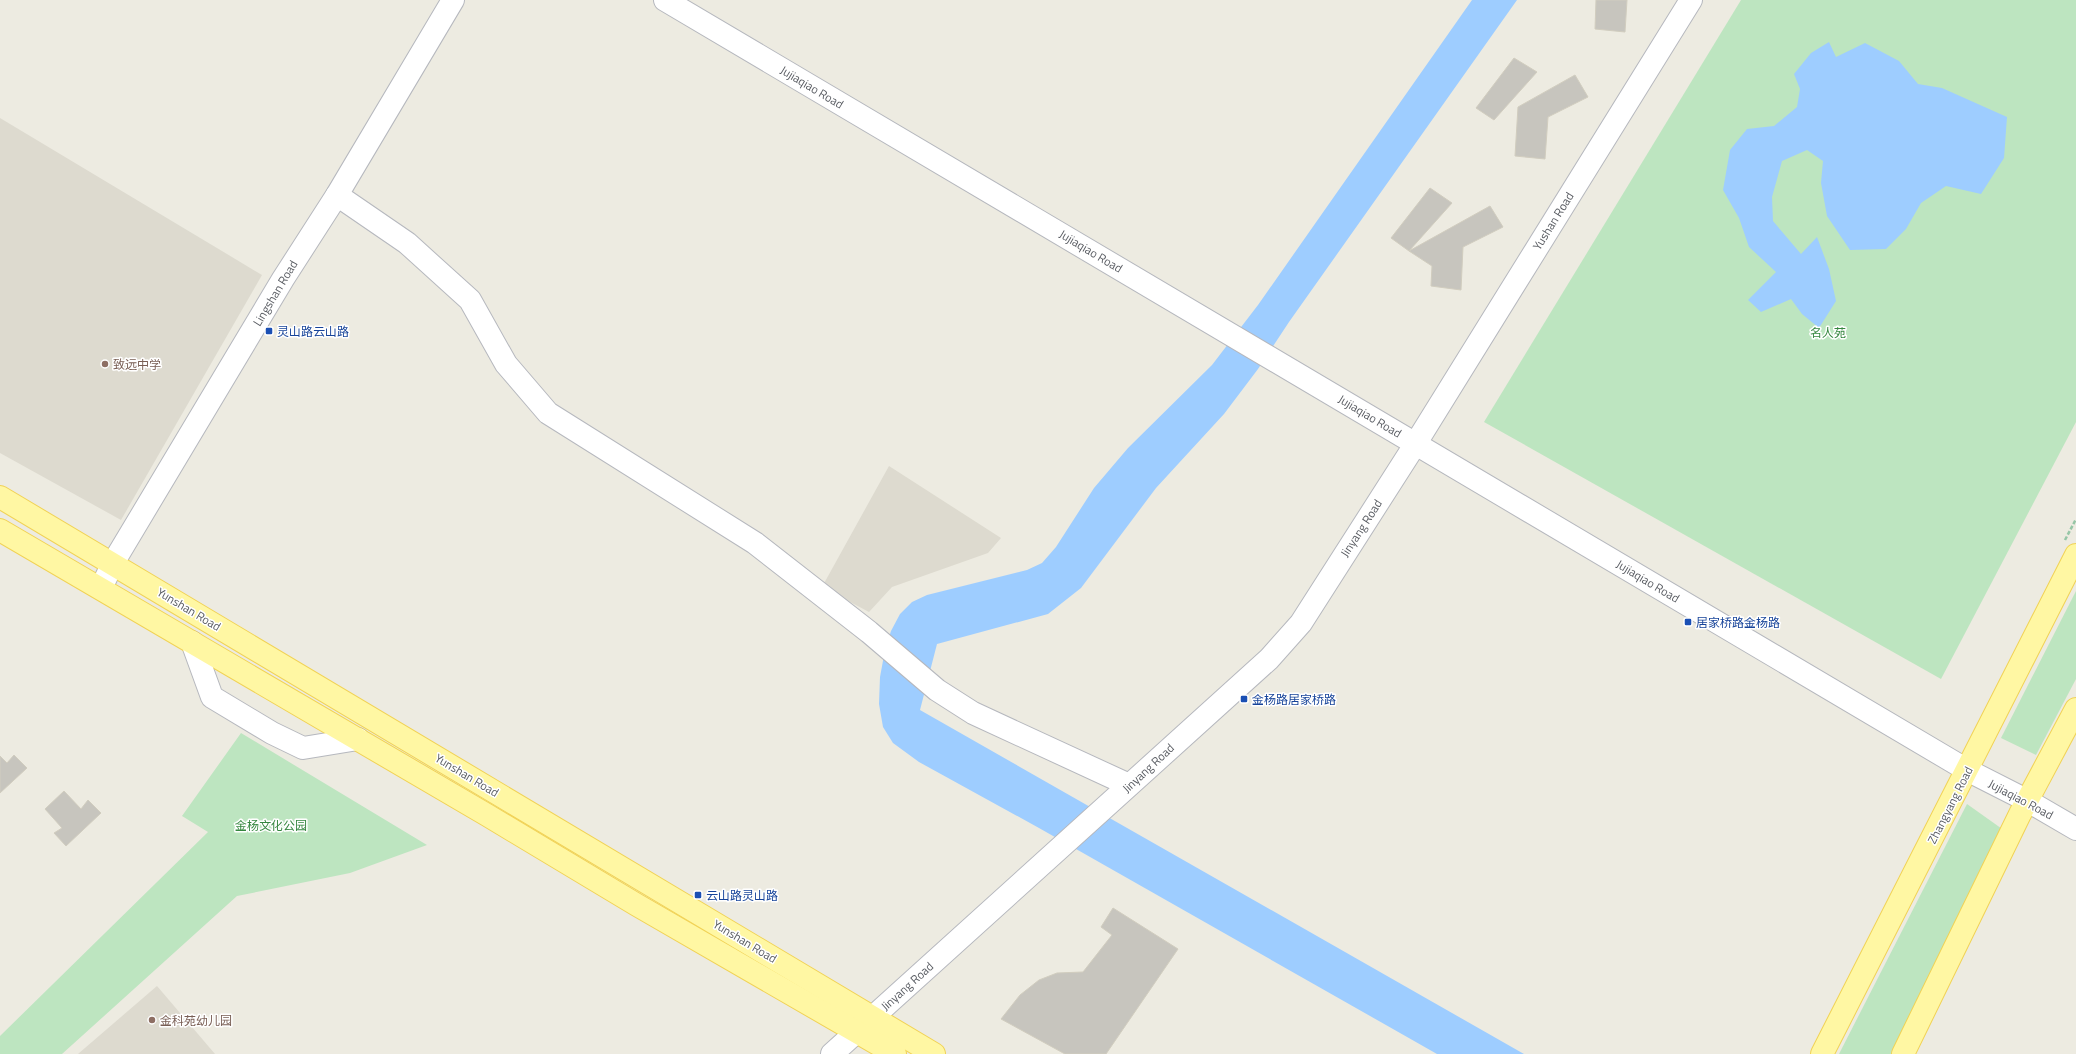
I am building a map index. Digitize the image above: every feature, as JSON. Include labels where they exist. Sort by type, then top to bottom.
[{"type":"main road","name":"Yunshan Road","points":[[0,497],[113,563],[864,1025],[895,1054]]},
{"type":"main road","name":"Yunshan Road","points":[[0,530],[358,739],[644,909],[864,1025],[934,1054]]},
{"type":"main road","name":"Zhangyang Road","points":[[1822,1054],[2076,555]]},
{"type":"main road","points":[[1903,1054],[2028,801],[2076,709]]},
{"type":"street","name":"Lingshan Road","points":[[101,588],[113,563],[283,279],[337,195],[453,0]]},
{"type":"street","name":"Jujiaqiao Road","points":[[665,0],[1967,770],[2028,801],[2076,829]]},
{"type":"street","name":"Yushan Road","points":[[1416,443],[1690,0]]},
{"type":"street","points":[[337,195],[406,243],[470,300],[506,364],[548,413],[755,543],[869,632],[937,690],[973,713],[1121,792]]},
{"type":"street","name":"Jinyang Road","points":[[832,1054],[1269,659],[1301,623],[1416,443]]},
{"type":"street","points":[[192,642],[204,674],[322,745],[358,739]]},
{"type":"shaded area","name":"致远中学","points":[[0,118],[262,275],[121,520],[0,453]]},
{"type":"shaded area","points":[[889,466],[1001,538],[988,553],[892,587],[869,612],[822,587]]},
{"type":"shaded area","name":"金科苑幼儿园","points":[[157,986],[215,1054],[78,1054]]},
{"type":"green space","name":"名人苑","points":[[1741,0],[2076,0],[2076,422],[1941,679],[1484,422]]},
{"type":"green space","points":[[2076,591],[2076,679],[2036,755],[2001,738]]},
{"type":"green space","name":"金杨文化公园","points":[[241,733],[427,845],[350,873],[237,896],[62,1054],[0,1054],[0,1036],[208,832],[182,816]]},
{"type":"green space","points":[[1967,804],[2005,831],[1894,1054],[1839,1054]]},
{"type":"water","points":[[1472,0],[1517,0],[1289,322],[1258,369],[1224,414],[1156,488],[1081,588],[1048,614],[937,644],[920,710],[1524,1054],[1437,1054],[1039,828],[919,762],[893,743],[883,727],[879,704],[880,677],[885,650],[891,631],[900,614],[912,602],[927,595],[1027,570],[1042,563],[1056,547],[1094,488],[1128,448],[1212,365],[1258,305]]},
{"type":"water","points":[[1829,42],[1836,57],[1865,43],[1899,61],[1918,84],[1942,88],[2007,117],[2004,158],[1981,194],[1946,186],[1921,203],[1906,229],[1886,249],[1850,250],[1827,216],[1821,183],[1823,161],[1807,150],[1782,161],[1772,197],[1773,221],[1801,254],[1817,237],[1829,269],[1836,301],[1819,328],[1802,314],[1791,299],[1761,312],[1748,300],[1776,272],[1749,247],[1739,218],[1723,190],[1730,150],[1747,129],[1774,126],[1797,107],[1800,89],[1794,74],[1811,53]]},
{"type":"building","points":[[1596,0],[1627,0],[1625,32],[1595,29]]},
{"type":"building","points":[[1514,58],[1537,72],[1494,120],[1476,108]]},
{"type":"building","points":[[1575,75],[1588,97],[1548,117],[1545,159],[1515,156],[1518,107]]},
{"type":"building","points":[[1430,188],[1452,203],[1409,251],[1391,238]]},
{"type":"building","points":[[1490,206],[1503,227],[1463,247],[1461,290],[1431,286],[1432,266],[1409,251]]},
{"type":"building","points":[[14,755],[27,768],[0,793],[0,756],[7,763]]},
{"type":"building","points":[[64,791],[81,809],[88,800],[101,813],[66,846],[54,833],[62,828],[45,809]]},
{"type":"building","points":[[1113,908],[1178,949],[1106,1054],[1065,1054],[1001,1019],[1020,995],[1039,980],[1057,973],[1083,972],[1112,935],[1101,927]]},
{"type":"place","name":"灵山路云山路","points":[[269,331]]},
{"type":"place","name":"致远中学","points":[[105,364]]},
{"type":"place","name":"居家桥路金杨路","points":[[1688,622]]},
{"type":"place","name":"金杨路居家桥路","points":[[1244,699]]},
{"type":"place","name":"云山路灵山路","points":[[698,895]]},
{"type":"place","name":"金科苑幼儿园","points":[[152,1020]]}]
